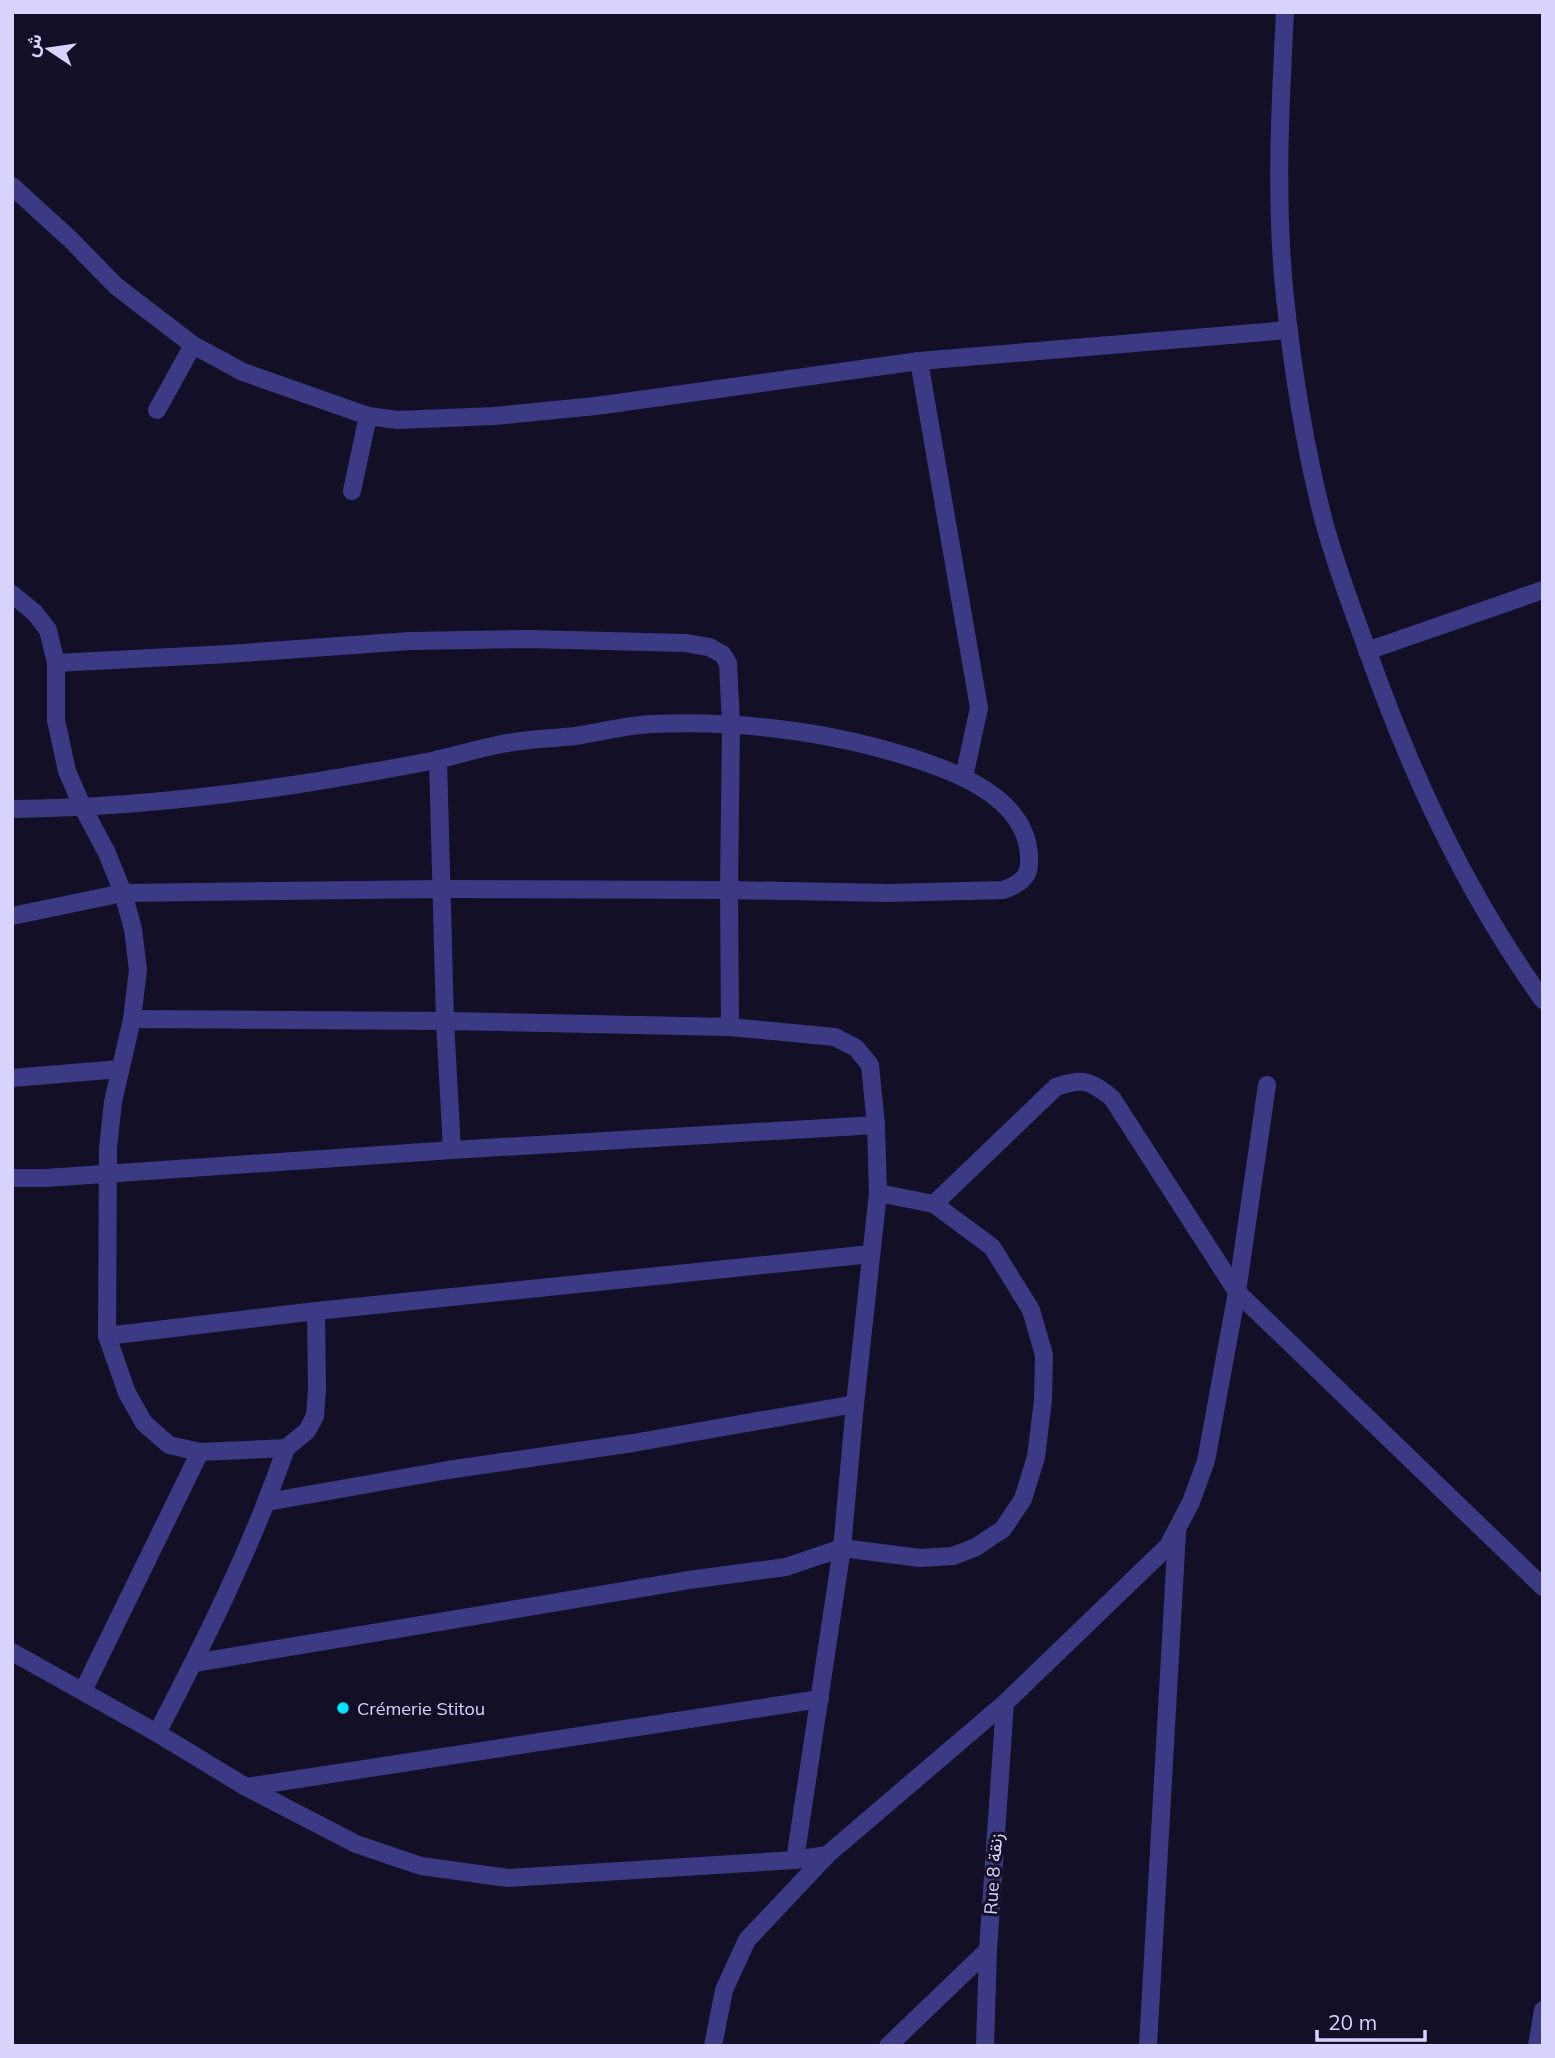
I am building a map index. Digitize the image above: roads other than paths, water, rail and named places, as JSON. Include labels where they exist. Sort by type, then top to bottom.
[{"type":"street","points":[[1285,12],[1280,156],[1281,233],[1290,330],[1307,443],[1324,520],[1341,581],[1421,789],[1486,915],[1543,1000]]},
{"type":"street","points":[[12,186],[116,286],[192,345],[243,372],[368,416],[398,420],[506,415],[609,404],[919,361],[1290,330]]},
{"type":"street","points":[[156,410],[192,345]]},
{"type":"street","points":[[919,361],[979,708],[964,777]]},
{"type":"street","points":[[352,491],[368,416]]},
{"type":"street","points":[[1367,652],[1543,590]]},
{"type":"street","points":[[12,594],[35,613],[48,630],[56,663],[56,720],[67,771],[107,853],[123,893],[133,929],[138,970],[132,1019],[111,1113],[108,1148],[107,1336],[127,1393],[144,1423],[169,1445],[200,1452],[286,1448]]},
{"type":"street","points":[[56,663],[410,641],[528,639],[685,643],[709,647],[722,654],[728,663],[731,725],[730,1027]]},
{"type":"street","points":[[12,809],[83,808],[212,796],[293,785],[438,759],[499,744],[652,724],[731,725],[811,733],[904,754],[964,777],[993,793],[1017,819],[1026,843],[1030,867],[1024,878],[1003,890],[888,893],[442,889],[123,893],[12,916]]},
{"type":"street","points":[[438,759],[445,1021],[452,1150]]},
{"type":"street","points":[[132,1019],[445,1021],[730,1027],[835,1037],[856,1048],[870,1065],[876,1125],[878,1193],[842,1548],[795,1860]]},
{"type":"street","points":[[12,1078],[120,1069]]},
{"type":"street","points":[[934,1204],[1056,1087],[1074,1080],[1091,1082],[1112,1098],[1237,1292],[1543,1587]]},
{"type":"street","points":[[713,2046],[724,1990],[747,1940],[827,1855],[1005,1703],[1168,1546],[1191,1502],[1206,1461],[1237,1292],[1267,1085]]},
{"type":"street","points":[[12,1178],[876,1125]]},
{"type":"street","points":[[194,1663],[689,1580],[786,1567],[842,1548],[920,1558],[953,1556],[976,1547],[1003,1529],[1023,1499],[1036,1457],[1043,1400],[1044,1355],[1031,1310],[992,1247],[934,1204],[878,1193]]},
{"type":"street","points":[[107,1336],[316,1311],[871,1254]]},
{"type":"street","points":[[157,1733],[194,1663],[267,1502],[286,1448],[307,1432],[315,1416],[316,1311]]},
{"type":"street","points":[[267,1502],[855,1404]]},
{"type":"street","points":[[82,1691],[200,1452]]},
{"type":"street","points":[[1148,2046],[1177,1530]]},
{"type":"street","points":[[12,1652],[157,1733],[246,1787],[356,1844],[421,1866],[508,1878],[795,1860],[827,1855]]},
{"type":"street","points":[[246,1787],[820,1699]]},
{"type":"street","name":"Rue 8 زنقة","points":[[985,2046],[988,1950],[1005,1703]]},
{"type":"street","points":[[888,2046],[988,1950]]},
{"type":"street","points":[[1537,2046],[1543,2010]]},
{"type":"place","name":"Crémerie Stitou","points":[[343,1708]]}]
